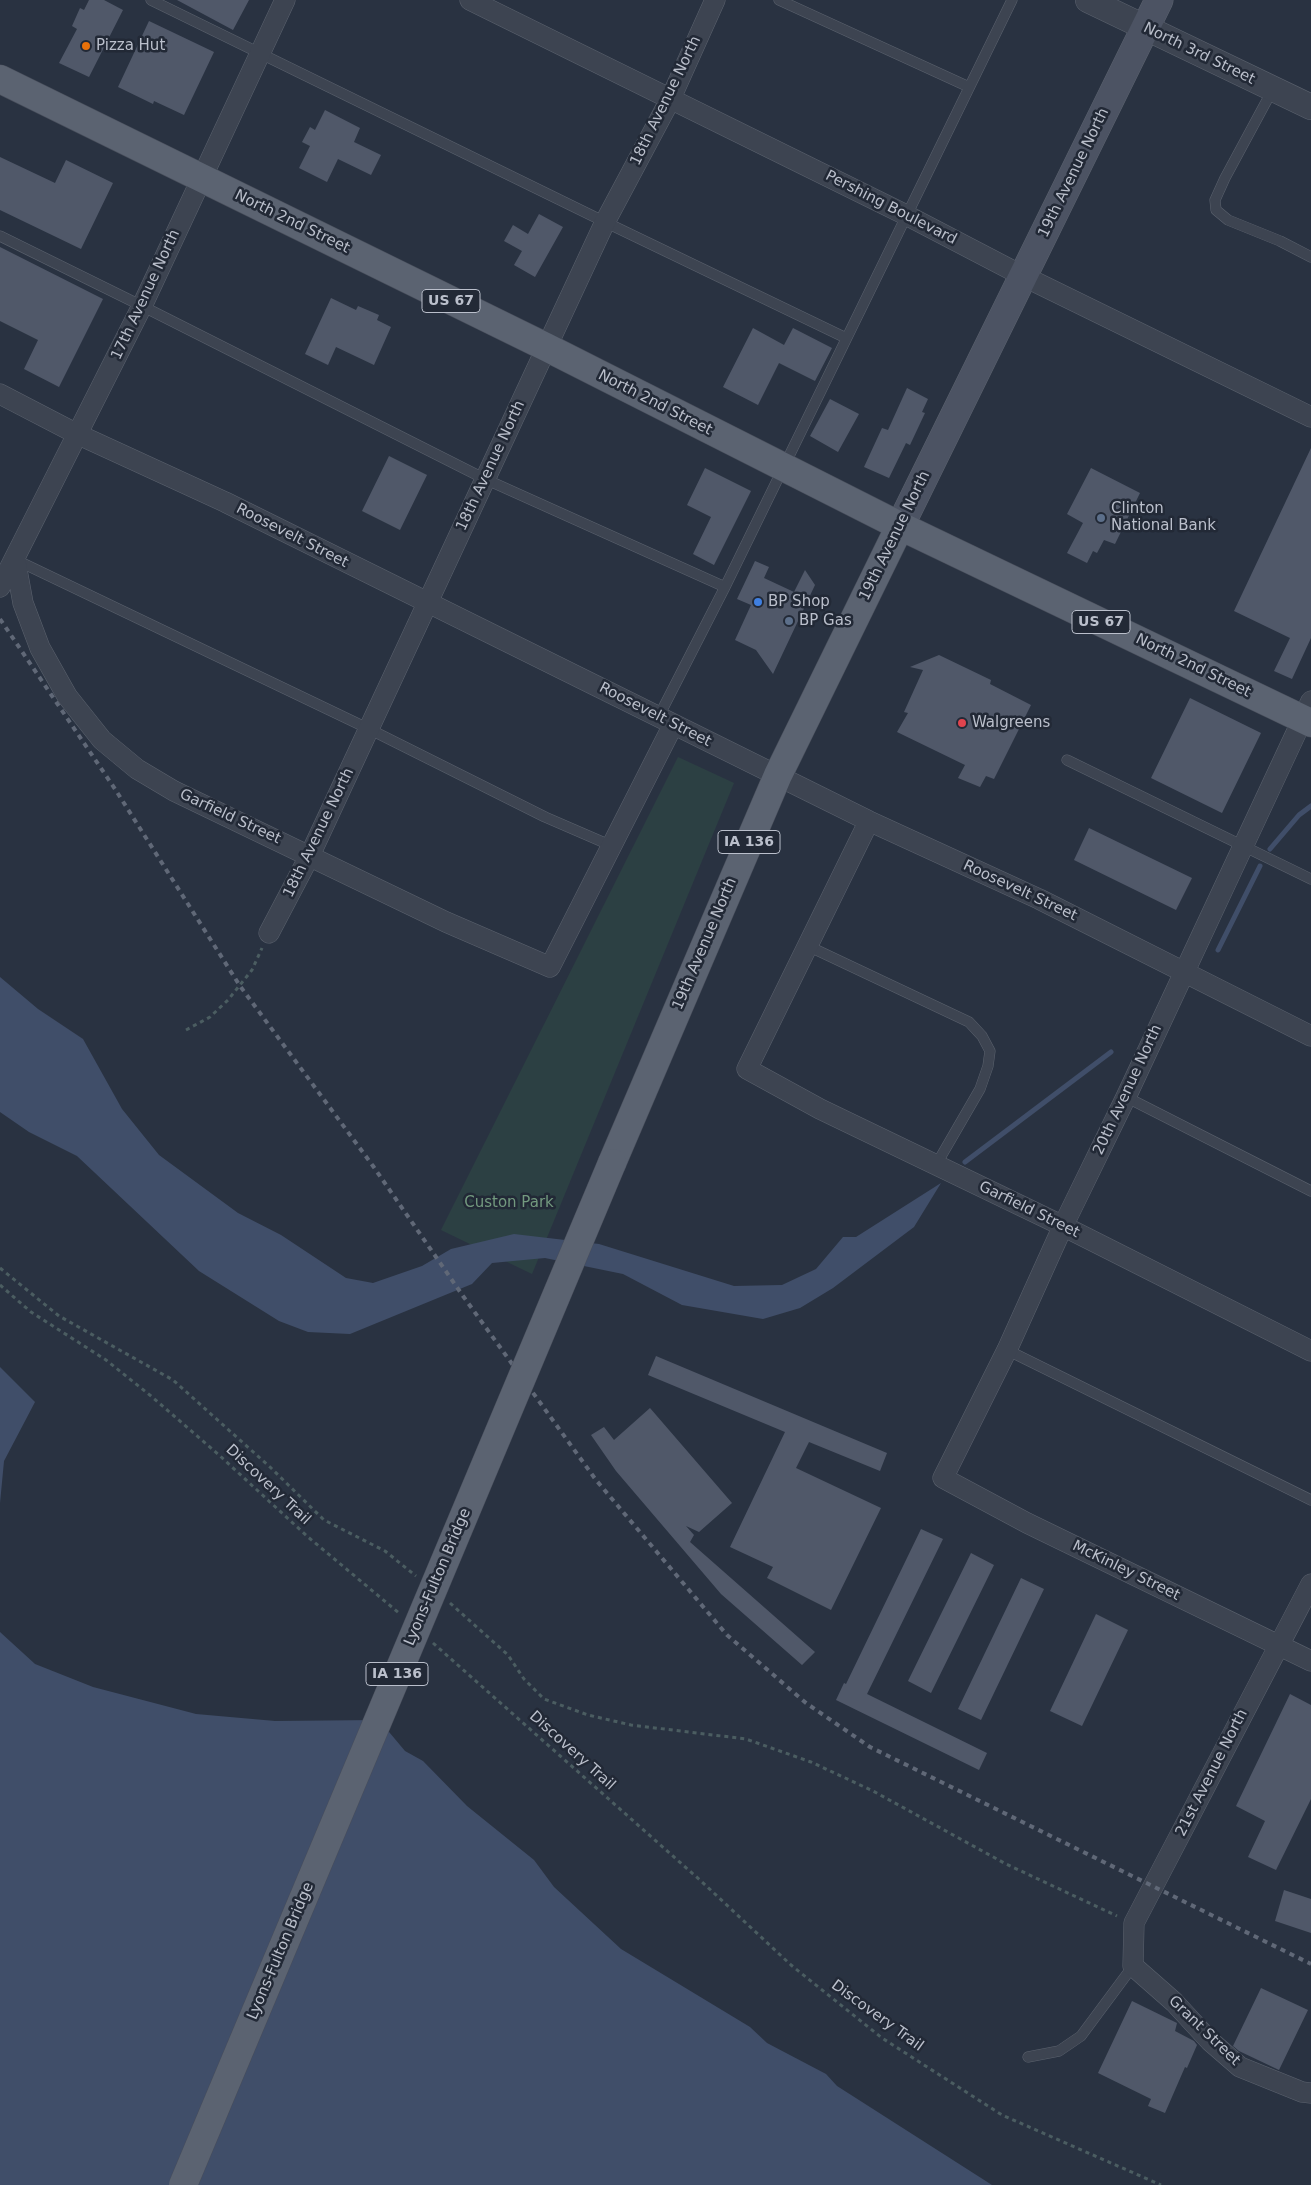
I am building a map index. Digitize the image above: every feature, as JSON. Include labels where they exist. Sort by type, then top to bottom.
[{"type":"main road","name":"19th Avenue North","points":[[612,1164],[778,775],[1160,0]]},
{"type":"main road","name":"North 2nd Street","points":[[0,79],[546,348],[900,526],[1308,714]]},
{"type":"main road","name":"Lyons-Fulton Bridge","points":[[182,2185],[612,1164]]},
{"type":"street","name":"17th Avenue North","points":[[0,587],[142,306],[285,0]]},
{"type":"street","name":"Pershing Boulevard","points":[[470,0],[906,215],[1023,276],[1311,416]]},
{"type":"street","name":"18th Avenue North","points":[[269,933],[310,855],[604,222],[670,100],[715,0]]},
{"type":"street","name":"North 3rd Street","points":[[1088,0],[1311,107]]},
{"type":"street","name":"Roosevelt Street","points":[[0,394],[77,434],[225,502],[869,820],[1039,899],[1311,1036]]},
{"type":"street","name":"Garfield Street","points":[[15,559],[23,603],[40,648],[67,696],[102,740],[137,770],[174,791],[446,922],[550,967],[612,846]]},
{"type":"street","name":"20th Avenue North","points":[[943,1478],[1007,1350],[1063,1226],[1126,1097],[1242,846],[1308,714]]},
{"type":"street","points":[[612,846],[666,720]]},
{"type":"street","points":[[808,946],[869,820]]},
{"type":"street","name":"Garfield Street","points":[[808,946],[747,1069],[820,1109],[1063,1226],[1311,1351]]},
{"type":"street","name":"McKinley Street","points":[[943,1478],[1027,1523],[1311,1661]]},
{"type":"street","name":"21st Avenue North","points":[[1132,1966],[1134,1924],[1311,1584]]},
{"type":"street","name":"Grant Street","points":[[1132,1966],[1174,2002],[1210,2041],[1240,2067],[1302,2092],[1311,2093]]},
{"type":"lane","points":[[151,0],[604,222],[846,338]]},
{"type":"lane","points":[[779,0],[969,87]]},
{"type":"lane","points":[[666,720],[725,587],[782,468],[1012,0]]},
{"type":"lane","points":[[1273,89],[1225,178],[1215,200],[1216,210],[1228,220],[1311,257]]},
{"type":"lane","points":[[0,236],[485,479],[725,587]]},
{"type":"lane","points":[[15,559],[369,729],[545,817],[612,846]]},
{"type":"lane","points":[[1067,760],[1311,879]]},
{"type":"lane","points":[[808,946],[969,1022],[982,1036],[990,1051],[988,1066],[980,1089],[936,1165]]},
{"type":"lane","points":[[1126,1097],[1311,1192]]},
{"type":"lane","points":[[1007,1350],[1311,1500]]},
{"type":"lane","points":[[1028,2057],[1059,2051],[1081,2036],[1132,1966]]},
{"type":"path","points":[[186,1030],[210,1017],[240,986],[252,970],[269,933]]},
{"type":"path","points":[[0,1268],[59,1316],[173,1380],[270,1467],[324,1520],[385,1552],[420,1580]]},
{"type":"path","name":"Discovery Trail","points":[[0,1285],[31,1312],[106,1360],[151,1396],[219,1455],[308,1537],[400,1614]]},
{"type":"path","points":[[449,1602],[508,1655],[524,1678],[544,1699],[588,1716],[631,1725],[746,1739],[811,1762],[873,1790],[1006,1864],[1134,1924]]},
{"type":"path","name":"Discovery Trail","points":[[430,1640],[701,1881],[791,1965],[882,2038],[1002,2115],[1161,2185]]},
{"type":"green space","name":"Custon Park","points":[[678,757],[734,783],[532,1274],[441,1230]]},
{"type":"water","points":[[0,977],[38,1009],[83,1039],[122,1109],[159,1155],[238,1213],[281,1235],[346,1278],[373,1283],[422,1266],[451,1249],[514,1234],[599,1244],[734,1286],[782,1285],[816,1269],[843,1237],[856,1237],[941,1183],[914,1227],[833,1288],[800,1308],[763,1319],[682,1305],[623,1274],[545,1258],[492,1263],[472,1284],[350,1334],[308,1332],[279,1321],[199,1271],[77,1156],[29,1132],[0,1112]]},
{"type":"water","points":[[0,1367],[35,1402],[4,1461],[0,1503]]},
{"type":"water","points":[[0,1632],[35,1664],[93,1687],[196,1714],[275,1721],[379,1720],[405,1751],[423,1761],[467,1806],[534,1860],[554,1887],[621,1949],[750,2027],[767,2043],[826,2074],[837,2086],[992,2185],[0,2185]]},
{"type":"building","name":"Pizza Hut","points":[[89,0],[104,0],[123,10],[89,77],[59,63],[77,29],[72,26],[80,8],[84,10]]},
{"type":"building","points":[[177,0],[249,0],[233,30]]},
{"type":"building","points":[[149,21],[214,52],[184,115],[154,101],[153,104],[118,87]]},
{"type":"building","points":[[325,110],[360,128],[354,142],[381,155],[371,175],[338,159],[327,182],[299,168],[310,146],[302,142],[310,127],[315,130]]},
{"type":"building","points":[[0,157],[55,183],[66,160],[113,183],[81,249],[0,210]]},
{"type":"building","points":[[539,214],[563,227],[535,277],[514,265],[522,251],[504,241],[513,225],[528,234]]},
{"type":"building","points":[[0,247],[103,299],[59,387],[24,369],[38,340],[0,321]]},
{"type":"building","points":[[331,298],[356,310],[358,306],[379,315],[377,320],[391,327],[374,365],[336,347],[328,365],[305,354]]},
{"type":"building","points":[[753,328],[784,345],[793,328],[832,348],[815,381],[779,363],[758,405],[723,387]]},
{"type":"building","points":[[907,388],[928,399],[922,412],[925,413],[910,445],[906,443],[889,478],[864,467],[882,428],[888,430]]},
{"type":"building","points":[[830,399],[859,414],[838,452],[810,436]]},
{"type":"building","points":[[1311,448],[1311,638],[1292,679],[1274,671],[1290,638],[1234,611]]},
{"type":"building","points":[[389,456],[427,475],[400,530],[362,511]]},
{"type":"building","points":[[705,468],[751,491],[714,565],[693,554],[711,517],[687,505]]},
{"type":"building","name":"Clinton National Bank","points":[[1091,468],[1140,493],[1115,544],[1104,540],[1097,553],[1093,551],[1087,563],[1067,553],[1083,523],[1067,514]]},
{"type":"building","points":[[755,561],[769,567],[764,578],[794,592],[805,570],[815,585],[773,674],[756,650],[735,640],[751,605],[737,599]]},
{"type":"building","name":"Walgreens","points":[[939,655],[991,680],[990,684],[1031,705],[994,779],[986,776],[980,787],[958,778],[965,765],[897,732],[908,713],[904,712],[923,670],[910,667]]},
{"type":"building","points":[[1190,698],[1261,733],[1222,813],[1151,778]]},
{"type":"building","points":[[1089,828],[1192,878],[1176,910],[1074,860]]},
{"type":"building","points":[[656,1356],[887,1453],[880,1471],[809,1442],[796,1468],[881,1508],[831,1610],[767,1578],[773,1567],[730,1547],[785,1432],[648,1375]]},
{"type":"building","points":[[650,1408],[732,1503],[699,1532],[686,1526],[694,1535],[690,1542],[815,1652],[802,1665],[721,1594],[616,1471],[591,1435],[604,1427],[614,1440]]},
{"type":"building","points":[[921,1529],[943,1539],[867,1694],[987,1753],[979,1770],[836,1700],[844,1683],[846,1684]]},
{"type":"building","points":[[971,1553],[994,1565],[931,1693],[908,1681]]},
{"type":"building","points":[[1021,1578],[1044,1589],[981,1720],[958,1709]]},
{"type":"building","points":[[1096,1614],[1128,1630],[1082,1726],[1050,1711]]},
{"type":"building","points":[[1290,1694],[1311,1705],[1311,1799],[1276,1870],[1248,1857],[1265,1821],[1236,1806]]},
{"type":"building","points":[[1284,1890],[1311,1899],[1311,1933],[1275,1921]]},
{"type":"building","points":[[1261,1988],[1308,2010],[1279,2070],[1239,2051],[1233,2046]]},
{"type":"building","points":[[1132,2001],[1177,2023],[1175,2031],[1194,2041],[1197,2045],[1165,2113],[1148,2106],[1151,2099],[1098,2073]]},
{"type":"waterway","points":[[1270,849],[1299,815],[1311,806]]},
{"type":"waterway","points":[[1218,950],[1260,866]]},
{"type":"waterway","points":[[965,1162],[1111,1052]]},
{"type":"railway","points":[[0,619],[115,789],[240,986],[373,1166],[463,1296],[596,1480],[727,1635],[806,1703],[870,1747],[1311,1964]]},
{"type":"place","name":"Pizza Hut","points":[[86,46]]},
{"type":"place","name":"Clinton National Bank","points":[[1101,518]]},
{"type":"place","name":"BP Shop","points":[[758,602]]},
{"type":"place","name":"BP Gas","points":[[789,621]]},
{"type":"place","name":"Walgreens","points":[[962,723]]}]
